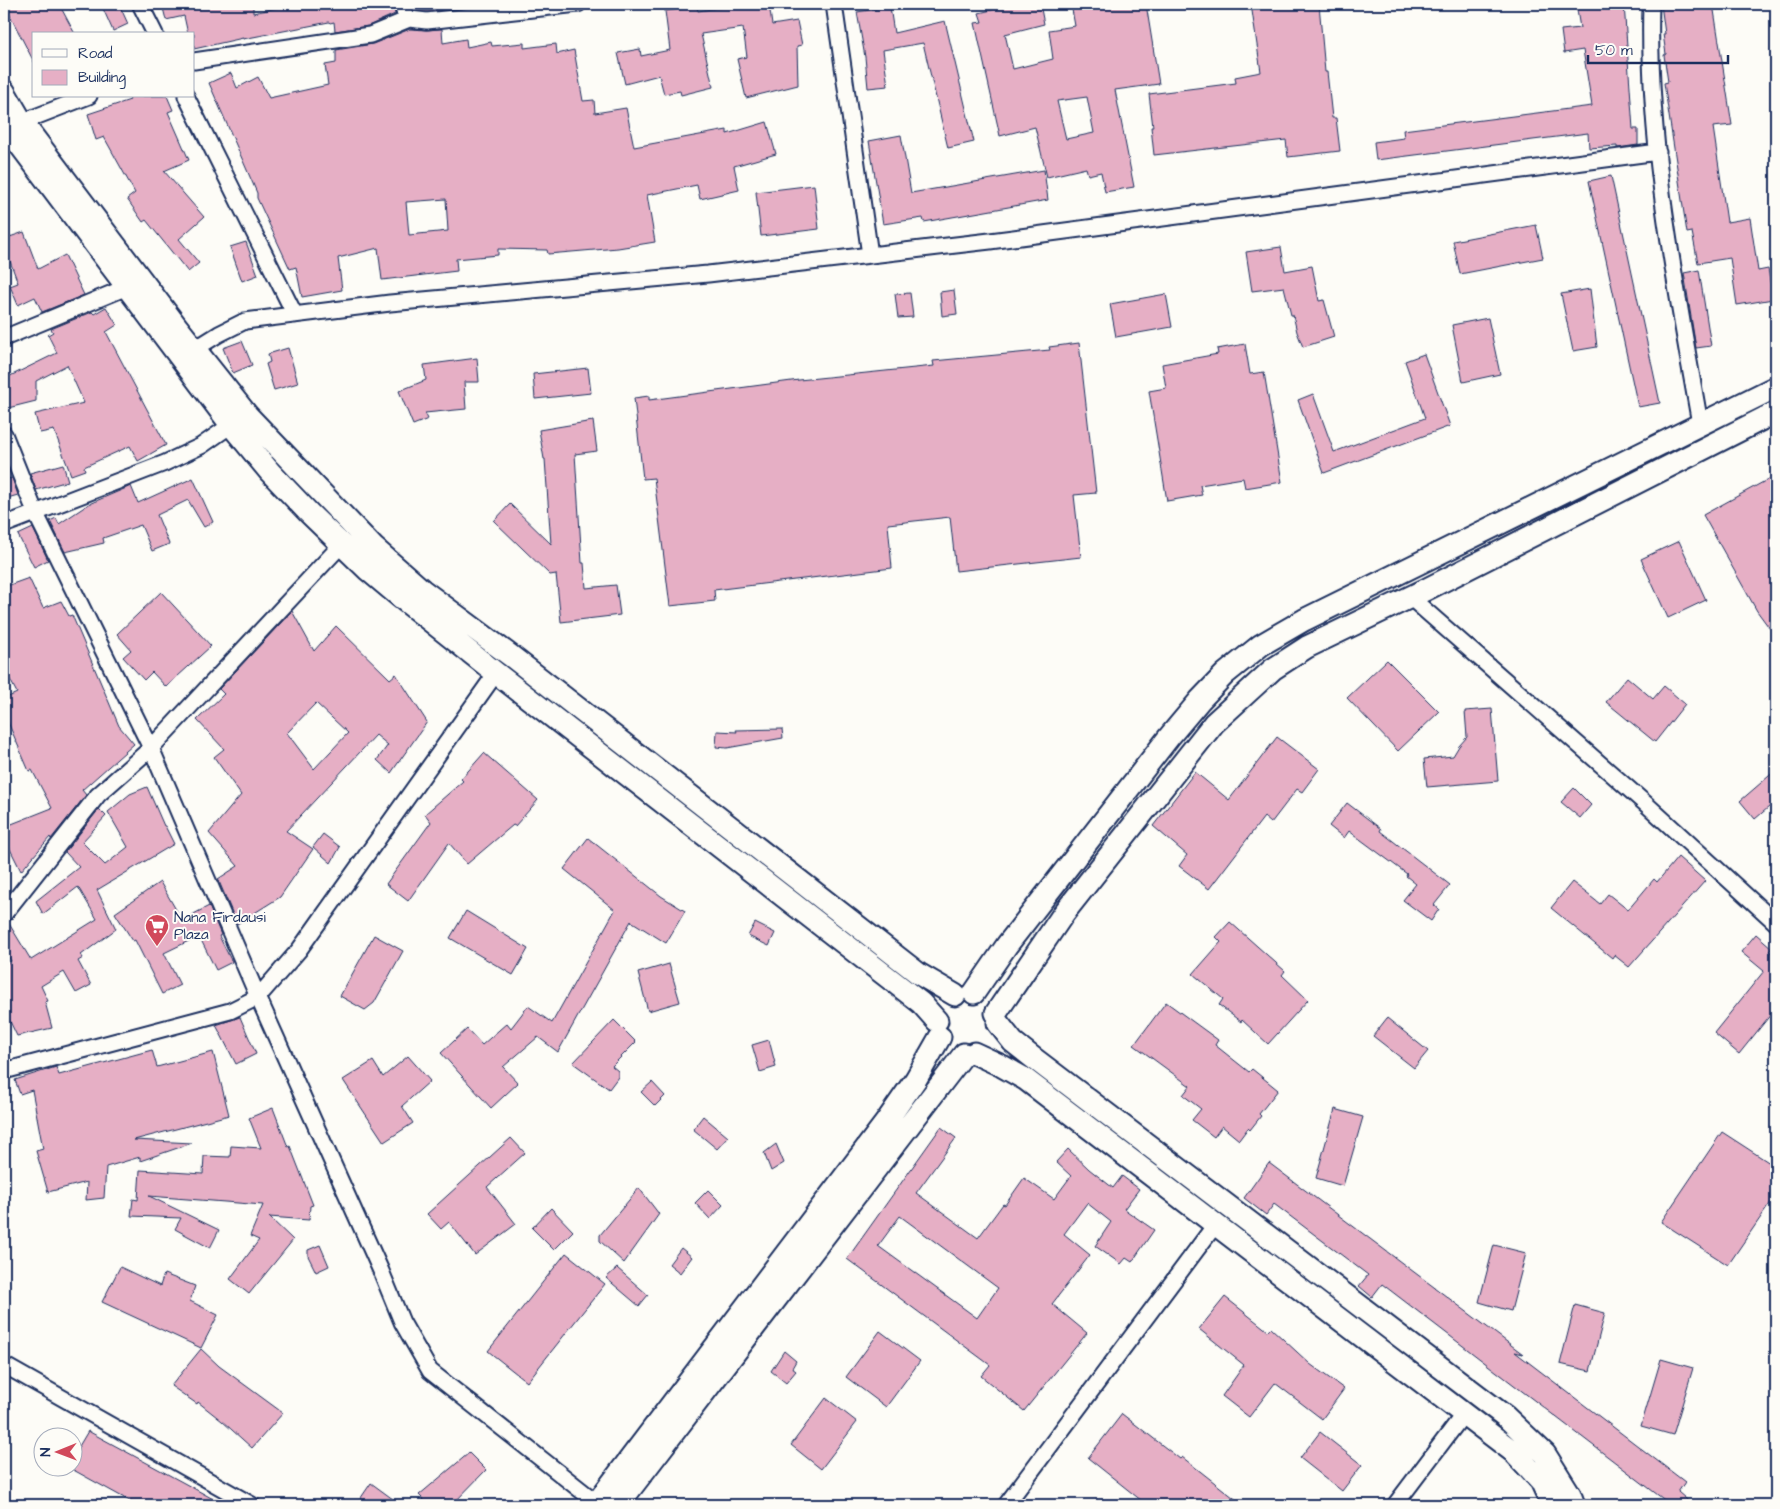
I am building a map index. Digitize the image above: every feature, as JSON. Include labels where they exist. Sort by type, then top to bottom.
[{"type":"street","points":[[140,4],[154,32]]},
{"type":"street","points":[[403,4],[408,19]]},
{"type":"street","points":[[195,61],[370,35],[408,19],[428,21],[578,4]]},
{"type":"street","points":[[834,4],[870,255]]},
{"type":"street","points":[[1651,4],[1650,40],[1658,152],[1666,227],[1700,424]]},
{"type":"street","points":[[4,91],[13,123],[127,288],[231,426],[276,479],[342,544],[399,596],[496,673],[921,1003],[946,1045],[954,1051],[969,1053],[1002,1066],[1024,1079],[1515,1454],[1541,1481],[1552,1505]]},
{"type":"street","points":[[13,123],[83,98]]},
{"type":"street","points":[[187,98],[296,315]]},
{"type":"street","points":[[13,123],[248,416],[374,548],[422,590],[511,656],[919,974],[964,994],[987,1000],[1013,1042],[1506,1417],[1545,1454],[1570,1494],[1574,1505]]},
{"type":"street","points":[[195,349],[245,321],[390,303],[698,275],[1000,240],[1658,152]]},
{"type":"street","points":[[4,338],[127,288]]},
{"type":"street","points":[[4,434],[36,514],[151,748],[258,997],[382,1271],[402,1322],[430,1371],[596,1504],[886,1122],[916,1079],[938,1029],[940,1008],[946,1000],[964,994],[1013,938],[1169,737],[1200,700],[1219,681],[1261,645],[1304,620],[1776,386]]},
{"type":"street","points":[[621,1504],[969,1053],[984,1049],[991,1042],[996,1033],[997,1018],[1064,912],[1214,723],[1273,669],[1307,647],[1776,412]]},
{"type":"street","points":[[4,525],[165,463],[201,446],[231,426]]},
{"type":"street","points":[[4,914],[98,795],[151,748],[342,544]]},
{"type":"street","points":[[1410,597],[1646,804],[1776,923]]},
{"type":"street","points":[[4,1071],[230,1011],[258,997],[299,950],[496,673]]},
{"type":"street","points":[[1006,1505],[1215,1225]]},
{"type":"street","points":[[4,1365],[252,1505]]},
{"type":"street","points":[[1395,1505],[1464,1415]]},
{"type":"building","points":[[4,4],[59,4],[74,32],[32,32],[32,58]]},
{"type":"building","points":[[101,4],[119,4],[128,24],[113,31]]},
{"type":"building","points":[[162,4],[253,4],[253,13],[296,4],[394,4],[395,14],[368,26],[335,31],[334,22],[329,22],[195,49],[195,32],[188,32],[184,16],[166,20]]},
{"type":"building","points":[[412,4],[440,4],[441,10],[427,12],[415,10]]},
{"type":"building","points":[[745,4],[769,4],[772,25],[797,21],[802,45],[797,46],[798,85],[746,98],[737,59],[747,57],[743,28],[701,34],[713,87],[681,95],[680,91],[664,94],[659,75],[625,84],[618,53],[640,49],[641,56],[670,50],[665,11],[697,7],[698,11]]},
{"type":"building","points":[[1016,4],[1040,4],[1044,24],[1005,34],[1013,69],[1053,59],[1049,30],[1075,26],[1071,4],[1146,4],[1159,84],[1115,90],[1134,187],[1105,192],[1101,172],[1088,175],[1086,168],[1047,177],[1035,127],[1000,136],[975,23],[982,22],[979,13]],"holes":[[[1087,97],[1094,133],[1066,139],[1057,101]]]},
{"type":"building","points":[[1251,4],[1319,4],[1325,72],[1327,72],[1332,118],[1336,118],[1340,151],[1288,157],[1286,140],[1154,155],[1149,94],[1236,83],[1235,77],[1261,72]]},
{"type":"building","points":[[1576,4],[1624,4],[1633,129],[1638,129],[1638,145],[1617,148],[1617,146],[1589,148],[1588,133],[1376,160],[1374,142],[1404,138],[1403,130],[1592,106],[1583,50],[1564,53],[1561,30],[1580,28]]},
{"type":"building","points":[[1661,4],[1713,4],[1732,125],[1713,127],[1727,222],[1750,218],[1758,271],[1768,269],[1773,299],[1737,305],[1730,258],[1698,263],[1692,232],[1687,233],[1664,83],[1668,82],[1664,55],[1666,54],[1663,34],[1665,34]]},
{"type":"building","points":[[890,7],[894,33],[945,21],[974,142],[948,148],[923,43],[883,50],[888,86],[868,88],[857,12]]},
{"type":"building","points":[[410,29],[442,29],[443,43],[466,39],[467,47],[491,42],[492,46],[524,43],[524,48],[556,44],[557,54],[574,50],[583,101],[594,100],[595,113],[626,108],[634,147],[727,130],[727,134],[767,122],[776,154],[734,166],[739,190],[700,199],[697,185],[647,195],[655,242],[618,248],[548,254],[547,250],[498,249],[498,255],[456,259],[457,271],[382,280],[378,248],[338,258],[342,290],[302,297],[296,267],[290,269],[257,198],[257,193],[209,83],[231,73],[237,88],[258,77],[269,98],[328,85],[325,65],[336,63],[336,50],[373,44]],"holes":[[[446,199],[448,231],[409,235],[406,202]]]},
{"type":"building","points":[[129,98],[168,98],[173,110],[168,112],[189,160],[164,171],[204,217],[179,239],[199,263],[188,272],[146,220],[143,222],[127,199],[135,193],[104,137],[96,140],[88,114],[130,100]]},
{"type":"building","points":[[901,135],[911,193],[1044,170],[1048,200],[924,222],[923,218],[883,224],[869,141]]},
{"type":"building","points":[[1611,176],[1660,403],[1638,407],[1589,181]]},
{"type":"building","points":[[814,185],[819,229],[761,236],[756,192]]},
{"type":"building","points":[[1536,225],[1543,258],[1460,274],[1453,241]]},
{"type":"building","points":[[24,232],[38,269],[65,255],[84,295],[42,312],[35,297],[18,305],[10,286],[18,283],[4,245],[4,239]]},
{"type":"building","points":[[246,242],[258,275],[242,281],[230,247]]},
{"type":"building","points":[[1281,247],[1285,271],[1312,266],[1319,301],[1324,300],[1334,337],[1303,347],[1293,315],[1291,315],[1284,287],[1252,291],[1246,252]]},
{"type":"building","points":[[1699,270],[1711,346],[1696,348],[1684,273]]},
{"type":"building","points":[[1590,289],[1597,347],[1573,351],[1561,294]]},
{"type":"building","points":[[954,290],[957,314],[942,316],[940,292]]},
{"type":"building","points":[[910,293],[913,317],[898,318],[895,294]]},
{"type":"building","points":[[1166,294],[1172,327],[1116,337],[1110,304]]},
{"type":"building","points":[[106,307],[117,325],[106,332],[166,445],[138,461],[130,446],[84,467],[85,470],[71,475],[54,430],[40,433],[35,414],[84,403],[67,365],[36,381],[36,401],[8,408],[4,394],[4,379],[57,353],[48,335],[53,332],[51,329],[92,312],[94,314]]},
{"type":"building","points":[[1488,318],[1500,374],[1463,382],[1452,325]]},
{"type":"building","points":[[242,341],[252,365],[233,373],[223,348]]},
{"type":"building","points":[[1079,343],[1096,493],[1074,495],[1081,557],[956,571],[950,517],[888,524],[892,568],[714,590],[715,601],[670,606],[654,478],[643,479],[634,398],[649,396],[649,400],[799,380],[934,366],[933,361],[1050,350],[1049,347]]},
{"type":"building","points":[[1245,344],[1250,374],[1264,372],[1282,482],[1245,488],[1243,478],[1200,485],[1202,495],[1167,501],[1149,391],[1166,388],[1162,364],[1218,354],[1217,349]]},
{"type":"building","points":[[288,348],[298,383],[274,390],[266,364],[270,362],[268,354]]},
{"type":"building","points":[[1424,354],[1450,426],[1324,473],[1298,400],[1313,394],[1334,452],[1425,418],[1405,361]]},
{"type":"building","points":[[477,358],[479,382],[464,382],[466,409],[425,413],[428,419],[413,425],[399,391],[426,380],[424,365]]},
{"type":"building","points":[[588,368],[591,393],[535,399],[533,374]]},
{"type":"building","points":[[593,421],[597,451],[575,454],[582,563],[584,563],[586,588],[616,585],[620,615],[561,622],[556,574],[550,575],[494,521],[510,504],[551,544],[545,459],[539,430]]},
{"type":"building","points":[[63,464],[68,481],[36,490],[30,473]]},
{"type":"building","points":[[1776,475],[1776,637],[1757,611],[1703,515]]},
{"type":"building","points":[[12,478],[18,495],[4,499],[4,480]]},
{"type":"building","points":[[193,478],[213,522],[204,527],[188,500],[157,515],[169,544],[152,551],[141,525],[103,538],[104,543],[65,552],[50,521],[56,518],[59,524],[89,504],[131,486],[138,503]]},
{"type":"building","points":[[33,528],[48,560],[34,567],[18,535]]},
{"type":"building","points":[[1679,541],[1706,600],[1668,618],[1641,559]]},
{"type":"building","points":[[29,578],[43,608],[61,601],[69,616],[72,615],[119,726],[134,744],[82,790],[86,795],[51,839],[50,837],[21,871],[4,837],[4,827],[52,808],[32,770],[29,771],[4,713],[4,699],[17,693],[4,668],[4,587]]},
{"type":"building","points":[[161,592],[211,646],[166,687],[152,672],[144,680],[123,657],[131,650],[117,634]]},
{"type":"building","points":[[292,611],[314,651],[336,626],[390,679],[396,674],[427,722],[391,773],[377,760],[388,745],[376,735],[286,831],[313,849],[280,897],[237,924],[218,879],[238,866],[209,833],[241,795],[214,757],[224,749],[197,720],[224,694],[219,689]],"holes":[[[316,703],[348,733],[314,769],[287,733]]]},
{"type":"building","points":[[1387,660],[1439,712],[1398,751],[1347,698]]},
{"type":"building","points":[[1627,677],[1653,699],[1664,686],[1685,704],[1655,742],[1606,702]]},
{"type":"building","points":[[1492,709],[1498,781],[1427,787],[1424,759],[1453,756],[1467,737],[1465,711]]},
{"type":"building","points":[[782,729],[783,738],[727,748],[716,747],[717,731],[737,732],[736,730]]},
{"type":"building","points":[[1277,737],[1319,769],[1302,792],[1297,789],[1271,823],[1264,817],[1209,889],[1179,866],[1187,855],[1153,826],[1195,772],[1229,800]]},
{"type":"building","points":[[484,753],[538,800],[515,826],[513,825],[467,864],[449,843],[408,901],[386,884],[431,822],[425,814],[463,781],[461,779]]},
{"type":"building","points":[[1776,770],[1776,801],[1755,819],[1740,801]]},
{"type":"building","points":[[147,787],[174,844],[97,890],[116,929],[81,955],[83,958],[78,961],[91,985],[76,993],[64,972],[41,986],[48,1001],[45,1002],[52,1028],[17,1036],[4,1009],[4,966],[11,961],[4,949],[4,923],[8,922],[31,960],[97,919],[78,887],[43,914],[36,901],[79,867],[65,852],[99,809],[106,816],[82,842],[105,865],[128,847],[108,812],[130,794]]},
{"type":"building","points":[[1574,788],[1591,805],[1580,818],[1561,802]]},
{"type":"building","points":[[1347,803],[1450,885],[1434,905],[1439,909],[1431,921],[1403,900],[1416,884],[1406,876],[1407,874],[1349,831],[1344,838],[1329,826]]},
{"type":"building","points":[[323,834],[340,847],[331,863],[313,847]]},
{"type":"building","points":[[588,838],[661,896],[685,911],[666,943],[631,921],[558,1052],[538,1037],[503,1067],[518,1083],[491,1108],[441,1053],[467,1029],[482,1045],[507,1023],[511,1028],[528,1006],[552,1023],[615,910],[564,869]]},
{"type":"building","points":[[1678,857],[1705,881],[1629,967],[1614,955],[1612,958],[1551,908],[1572,882],[1600,904],[1608,894],[1628,910],[1654,879],[1657,882]]},
{"type":"building","points":[[160,882],[182,920],[209,906],[221,935],[219,936],[232,962],[216,970],[199,936],[164,953],[180,985],[162,994],[135,940],[133,941],[115,913]]},
{"type":"building","points":[[466,911],[528,949],[513,975],[450,938]]},
{"type":"building","points":[[1230,922],[1285,971],[1282,975],[1308,1000],[1268,1044],[1242,1020],[1241,1022],[1219,1005],[1223,999],[1193,974],[1221,942],[1216,937]]},
{"type":"building","points":[[755,923],[775,933],[769,946],[748,936]]},
{"type":"building","points":[[1756,934],[1772,948],[1769,951],[1776,956],[1776,1008],[1739,1054],[1714,1033],[1764,971],[1741,952]]},
{"type":"building","points":[[374,935],[403,951],[374,1003],[365,1010],[340,996]]},
{"type":"building","points":[[669,964],[680,1002],[648,1011],[638,973]]},
{"type":"building","points":[[1166,1002],[1218,1040],[1215,1045],[1249,1072],[1252,1069],[1278,1090],[1259,1114],[1261,1116],[1239,1140],[1222,1126],[1214,1137],[1192,1120],[1201,1109],[1183,1095],[1190,1086],[1134,1045]]},
{"type":"building","points":[[240,1017],[256,1054],[236,1064],[216,1025]]},
{"type":"building","points":[[1387,1018],[1428,1051],[1414,1068],[1373,1036]]},
{"type":"building","points":[[614,1020],[636,1042],[612,1066],[618,1071],[618,1077],[609,1089],[573,1063]]},
{"type":"building","points":[[769,1040],[776,1067],[760,1072],[752,1045]]},
{"type":"building","points":[[152,1050],[157,1067],[213,1052],[229,1115],[134,1140],[192,1143],[140,1161],[140,1157],[106,1167],[104,1198],[86,1200],[87,1182],[48,1192],[36,1151],[43,1149],[32,1090],[20,1094],[15,1080],[56,1067],[59,1075]]},
{"type":"building","points":[[408,1056],[430,1081],[402,1106],[413,1123],[384,1142],[343,1080],[373,1061],[383,1077]]},
{"type":"building","points":[[652,1082],[665,1096],[655,1106],[641,1092]]},
{"type":"building","points":[[273,1108],[313,1205],[310,1206],[309,1220],[269,1217],[293,1240],[249,1294],[230,1279],[259,1240],[250,1236],[263,1205],[149,1196],[219,1230],[210,1248],[175,1229],[181,1218],[131,1216],[133,1199],[138,1200],[140,1170],[203,1174],[204,1156],[230,1157],[231,1146],[261,1148],[249,1118]]},
{"type":"building","points":[[1335,1109],[1363,1117],[1343,1186],[1316,1178]]},
{"type":"building","points":[[703,1116],[728,1137],[717,1149],[693,1129]]},
{"type":"building","points":[[941,1127],[956,1138],[916,1193],[978,1238],[1024,1178],[1054,1199],[1071,1176],[1056,1162],[1068,1149],[1113,1188],[1122,1176],[1139,1189],[1124,1209],[1154,1230],[1132,1262],[1126,1258],[1121,1264],[1095,1246],[1111,1222],[1087,1203],[1064,1234],[1090,1255],[1052,1304],[1087,1333],[1024,1411],[981,1376],[990,1365],[847,1259]],"holes":[[[900,1216],[998,1288],[977,1318],[878,1246]]]},
{"type":"building","points":[[1722,1132],[1776,1167],[1776,1195],[1728,1265],[1661,1222]]},
{"type":"building","points":[[511,1138],[525,1153],[487,1187],[516,1224],[475,1255],[449,1222],[441,1229],[427,1214]]},
{"type":"building","points":[[776,1144],[784,1163],[771,1171],[764,1153]]},
{"type":"building","points":[[1269,1163],[1523,1354],[1515,1352],[1685,1482],[1678,1492],[1693,1505],[1671,1505],[1382,1284],[1372,1297],[1359,1286],[1368,1275],[1274,1204],[1266,1215],[1244,1198]]},
{"type":"building","points":[[639,1188],[659,1214],[624,1263],[600,1241],[600,1235]]},
{"type":"building","points":[[708,1190],[723,1205],[710,1219],[695,1203]]},
{"type":"building","points":[[551,1208],[573,1231],[554,1250],[532,1228]]},
{"type":"building","points":[[320,1245],[329,1266],[316,1272],[308,1256],[308,1250]]},
{"type":"building","points":[[1494,1245],[1526,1253],[1511,1311],[1479,1302]]},
{"type":"building","points":[[681,1248],[692,1257],[680,1273],[669,1264]]},
{"type":"building","points":[[566,1253],[605,1284],[527,1382],[488,1351]]},
{"type":"building","points":[[120,1267],[160,1286],[164,1274],[195,1286],[190,1301],[218,1315],[201,1348],[102,1302]]},
{"type":"building","points":[[617,1268],[648,1295],[639,1306],[606,1278]]},
{"type":"building","points":[[1225,1297],[1268,1331],[1271,1328],[1310,1364],[1344,1389],[1322,1419],[1275,1383],[1249,1417],[1222,1396],[1244,1365],[1199,1329]]},
{"type":"building","points":[[1575,1305],[1605,1313],[1590,1371],[1560,1364]]},
{"type":"building","points":[[880,1331],[920,1361],[886,1407],[846,1377]]},
{"type":"building","points":[[201,1349],[219,1366],[283,1413],[252,1448],[198,1402],[197,1404],[171,1386]]},
{"type":"building","points":[[784,1351],[796,1361],[792,1368],[796,1371],[786,1383],[771,1371]]},
{"type":"building","points":[[1661,1359],[1693,1368],[1673,1435],[1641,1426]]},
{"type":"building","points":[[826,1398],[857,1422],[821,1469],[791,1445]]},
{"type":"building","points":[[1122,1414],[1180,1459],[1182,1457],[1243,1505],[1147,1505],[1088,1458]]},
{"type":"building","points":[[88,1431],[224,1505],[137,1505],[82,1475],[82,1441]]},
{"type":"building","points":[[1320,1432],[1362,1465],[1342,1491],[1300,1458]]},
{"type":"building","points":[[469,1453],[486,1470],[452,1505],[429,1505],[419,1495]]},
{"type":"building","points":[[371,1483],[401,1505],[356,1505]]},
{"type":"place","name":"Nana Firdausi Plaza","points":[[157,947]]}]
